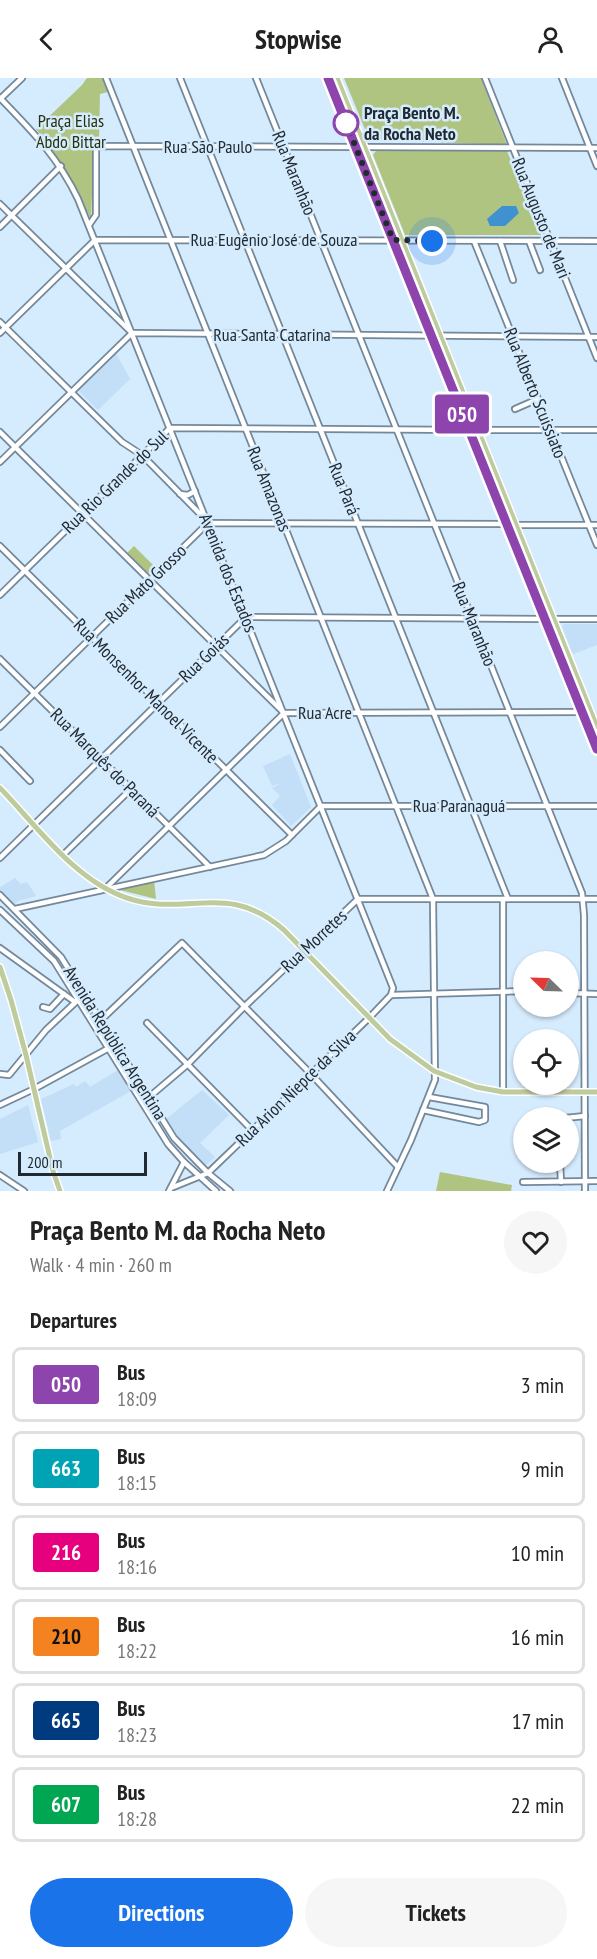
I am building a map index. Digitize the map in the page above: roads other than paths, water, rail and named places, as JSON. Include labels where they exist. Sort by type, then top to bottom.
[{"type":"main road","points":[[328,78],[582,712],[595,738],[597,749]]},
{"type":"main road","points":[[337,78],[554,619],[594,713],[597,728]]},
{"type":"main road","points":[[412,288],[416,284],[420,286]]},
{"type":"main road","points":[[526,572],[535,572]]},
{"type":"main road","points":[[0,788],[63,855],[105,889],[129,899],[148,903],[211,901],[242,905],[268,917],[284,930],[400,1048],[434,1071],[476,1087],[503,1092],[597,1092]]},
{"type":"main road","points":[[0,967],[26,1055],[53,1171],[60,1191]]},
{"type":"street","points":[[0,99],[22,78]]},
{"type":"street","name":"Rua Amazonas","points":[[106,78],[433,899]]},
{"type":"street","name":"Rua Pará","points":[[180,78],[471,806],[505,899],[503,1092]]},
{"type":"street","name":"Rua Maranhão","points":[[256,78],[583,899],[585,1191]]},
{"type":"street","name":"Rua Augusto de Mari","points":[[485,78],[597,358]]},
{"type":"street","points":[[562,78],[597,166]]},
{"type":"street","name":"Avenida dos Estados","points":[[0,99],[42,141],[61,166],[89,225],[393,986],[390,996]]},
{"type":"street","name":"Rua São Paulo","points":[[89,225],[96,215],[96,146],[355,147]]},
{"type":"street","points":[[365,147],[597,148]]},
{"type":"street","points":[[0,227],[61,166]]},
{"type":"street","points":[[0,204],[132,333],[0,462]]},
{"type":"street","points":[[0,333],[95,240]]},
{"type":"street","name":"Rua Eugênio José de Souza","points":[[95,240],[597,241]]},
{"type":"street","name":"Rua Alberto Scuissiato","points":[[474,241],[597,545]]},
{"type":"street","points":[[500,241],[513,280]]},
{"type":"street","points":[[529,241],[540,270]]},
{"type":"street","points":[[0,322],[122,442],[142,455],[208,522],[507,524]]},
{"type":"street","name":"Rua Santa Catarina","points":[[132,333],[597,337]]},
{"type":"street","points":[[515,409],[538,399]]},
{"type":"street","name":"Rua Rio Grande do Sul","points":[[0,595],[170,428],[469,430]]},
{"type":"street","points":[[478,430],[597,430]]},
{"type":"street","points":[[0,432],[284,713]]},
{"type":"street","points":[[180,494],[188,495],[195,490]]},
{"type":"street","name":"Rua Mato Grosso","points":[[0,727],[208,522]]},
{"type":"street","points":[[516,525],[597,525]]},
{"type":"street","name":"Rua Monsenhor Manoel Vicente","points":[[0,546],[292,835]]},
{"type":"street","points":[[246,617],[545,619]]},
{"type":"street","name":"Rua Goiás","points":[[0,858],[246,617]]},
{"type":"street","points":[[554,619],[597,619]]},
{"type":"street","name":"Rua Marquês do Paraná","points":[[0,659],[210,867]]},
{"type":"street","name":"Rua Acre","points":[[105,889],[284,713],[582,712]]},
{"type":"street","points":[[0,750],[30,781]]},
{"type":"street","points":[[63,855],[131,789]]},
{"type":"street","points":[[15,909],[264,855],[275,850],[321,806]]},
{"type":"street","name":"Rua Paranaguá","points":[[321,806],[597,806]]},
{"type":"street","name":"Avenida República Argentina","points":[[0,895],[62,957],[148,1098],[181,1146],[230,1191]]},
{"type":"street","name":"Rua Morretes","points":[[148,1098],[188,1064],[244,1007],[358,899],[597,899]]},
{"type":"street","points":[[387,1191],[435,1080],[433,899]]},
{"type":"street","name":"Avenida República Argentina","points":[[0,910],[54,962],[168,1144],[216,1191]]},
{"type":"street","points":[[101,1020],[182,943],[310,1073],[398,1167]]},
{"type":"street","points":[[0,948],[77,1001],[46,1030],[9,1075],[0,1074]]},
{"type":"street","points":[[390,996],[395,994],[513,991]]},
{"type":"street","points":[[579,993],[597,994]]},
{"type":"street","points":[[43,1007],[50,1009],[64,994]]},
{"type":"street","name":"Rua Arion Niepce da Silva","points":[[170,1190],[208,1173],[390,996]]},
{"type":"street","points":[[147,1023],[252,1130]]},
{"type":"street","points":[[0,1105],[109,1048]]},
{"type":"street","points":[[423,1110],[479,1122],[485,1120],[485,1107],[429,1097]]},
{"type":"street","points":[[579,1117],[585,1116]]},
{"type":"street","points":[[170,1190],[184,1162]]},
{"type":"street","points":[[561,1173],[561,1182]]},
{"type":"street","points":[[0,1175],[24,1191]]},
{"type":"street","points":[[523,1182],[597,1181]]},
{"type":"water","points":[[502,206],[516,206],[519,213],[505,226],[490,226],[487,219]]},
{"type":"place","name":"Praça Bento M. da Rocha Neto","points":[[346,123]]},
{"type":"park label","name":"Praça Elias Abdo Bittar","points":[[71,131]]}]
